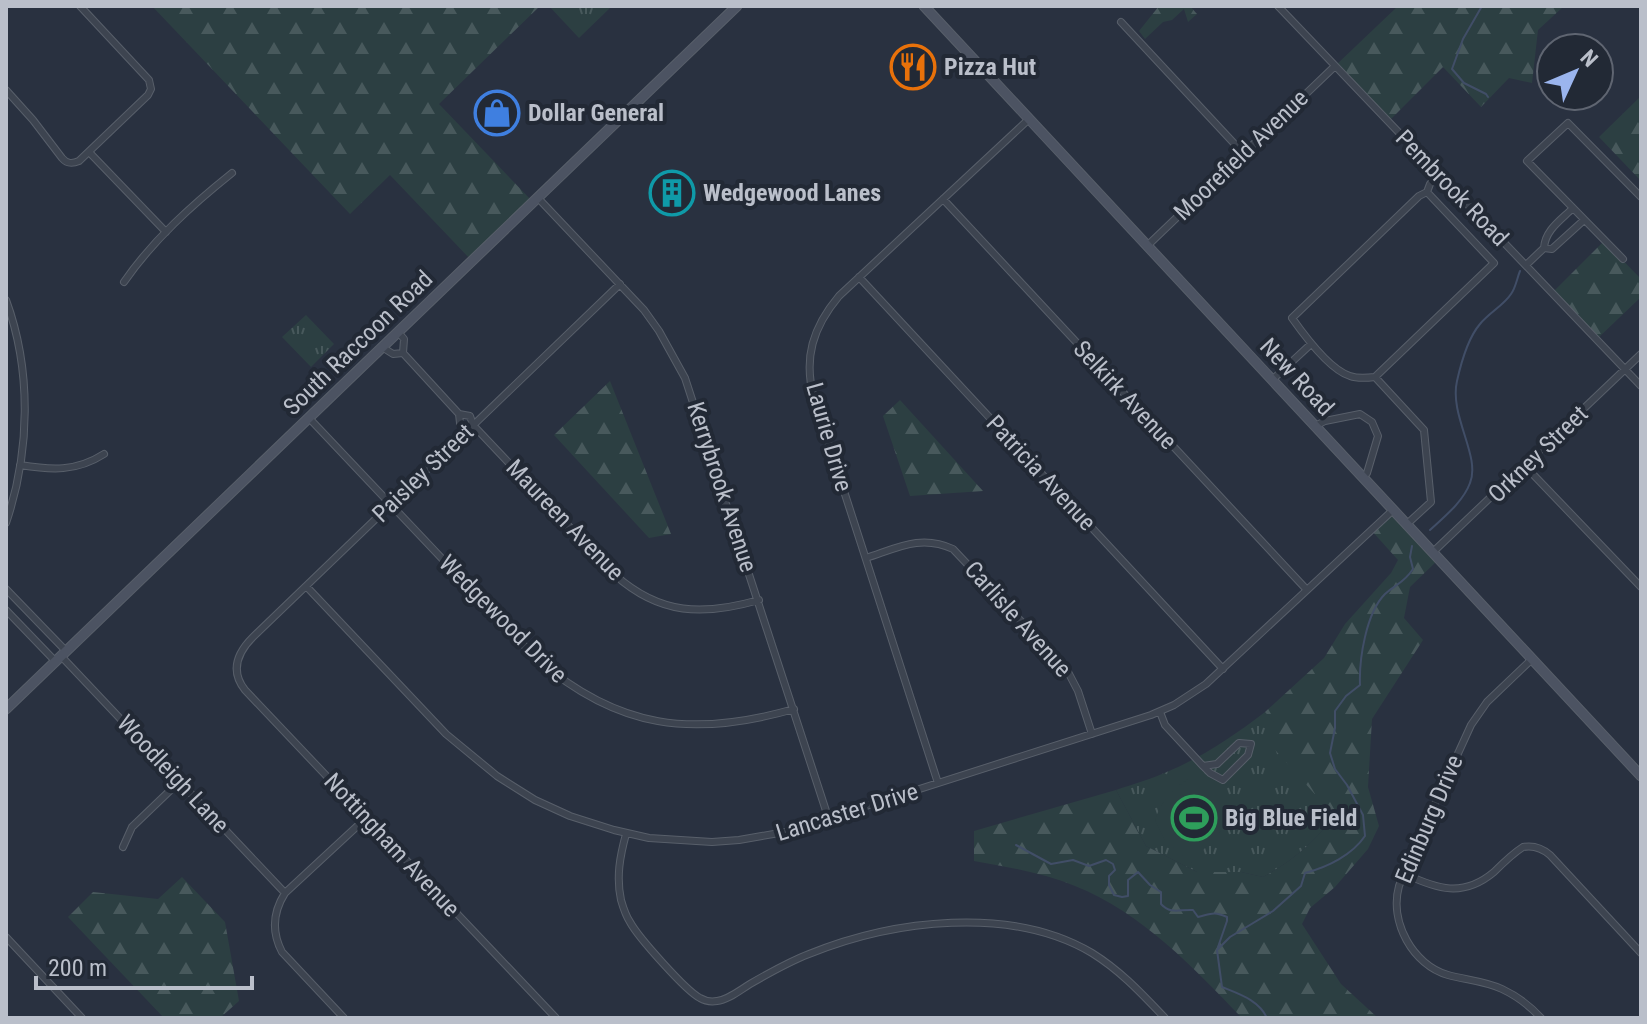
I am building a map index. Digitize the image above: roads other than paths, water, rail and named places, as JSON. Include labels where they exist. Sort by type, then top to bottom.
[{"type":"street","points":[[6,90],[65,161],[75,163],[148,95],[151,89],[149,80],[80,6]]},
{"type":"street","name":"South Raccoon Road","points":[[6,709],[737,6]]},
{"type":"street","name":"New Road","points":[[924,6],[1641,776]]},
{"type":"street","name":"Pembrook Road","points":[[1278,6],[1641,386]]},
{"type":"street","points":[[1121,22],[1243,153]]},
{"type":"street","name":"Moorefield Avenue","points":[[1147,246],[1335,66]]},
{"type":"street","name":"Laurie Drive","points":[[938,783],[814,398],[810,374],[812,343],[823,318],[839,296],[1029,119]]},
{"type":"street","points":[[1623,259],[1527,161],[1568,123],[1641,197]]},
{"type":"street","points":[[89,152],[166,232]]},
{"type":"street","points":[[124,282],[141,256],[205,194],[232,173]]},
{"type":"street","points":[[1427,192],[1494,263],[1375,377],[1346,376],[1311,344],[1292,318],[1419,196],[1427,192],[1438,174]]},
{"type":"street","name":"Kerrybrook Avenue","points":[[538,198],[644,310],[685,378],[829,820]]},
{"type":"street","name":"Selkirk Avenue","points":[[943,199],[1307,590]]},
{"type":"street","points":[[1526,265],[1544,248],[1548,232],[1573,208]]},
{"type":"street","points":[[1544,248],[1552,249],[1584,220]]},
{"type":"street","name":"Patricia Avenue","points":[[859,277],[1223,669]]},
{"type":"street","name":"Paisley Street","points":[[236,667],[244,646],[620,284]]},
{"type":"street","points":[[6,300],[23,383],[24,431],[20,465],[6,523]]},
{"type":"street","points":[[398,332],[404,339],[403,353],[459,414],[464,428],[473,425],[470,416],[459,414]]},
{"type":"street","points":[[1272,380],[1311,344]]},
{"type":"street","points":[[382,347],[393,354],[403,353]]},
{"type":"street","name":"Orkney Street","points":[[1433,552],[1641,354]]},
{"type":"street","points":[[1375,377],[1424,430],[1431,502],[1407,524]]},
{"type":"street","points":[[1315,426],[1360,414],[1372,422],[1378,436],[1363,478]]},
{"type":"street","name":"Wedgewood Drive","points":[[309,418],[537,659],[568,684],[617,710],[667,723],[714,725],[742,722],[794,709]]},
{"type":"street","name":"Maureen Avenue","points":[[473,425],[615,575],[638,592],[664,604],[697,611],[735,607],[759,600]]},
{"type":"street","points":[[20,465],[50,470],[67,469],[86,464],[104,454]]},
{"type":"street","points":[[1525,466],[1641,587]]},
{"type":"street","name":"Lancaster Drive","points":[[306,586],[446,734],[480,764],[515,788],[589,823],[626,834],[687,841],[739,840],[829,820],[1160,712],[1191,695],[1223,669],[1393,510]]},
{"type":"street","name":"Carlisle Avenue","points":[[866,558],[924,541],[953,549],[1067,670],[1078,691],[1092,734]]},
{"type":"street","points":[[6,589],[61,656]]},
{"type":"street","points":[[6,610],[61,656]]},
{"type":"street","name":"Woodleigh Lane","points":[[61,656],[285,893]]},
{"type":"street","name":"Edinburg Drive","points":[[1532,659],[1487,702],[1471,725],[1399,886],[1398,915],[1404,935],[1418,955],[1431,966],[1443,973],[1502,989],[1541,1018]]},
{"type":"street","name":"Nottingham Avenue","points":[[236,667],[239,682],[245,690],[556,1018]]},
{"type":"street","points":[[1160,712],[1165,725],[1203,766],[1210,773],[1223,780],[1248,755],[1251,744],[1239,743],[1217,764],[1203,766]]},
{"type":"street","points":[[123,847],[132,827],[180,781]]},
{"type":"street","points":[[344,1018],[279,948],[274,923],[285,893],[366,818]]},
{"type":"street","points":[[626,834],[618,878],[626,916],[638,935],[693,994],[706,1001],[721,1000],[795,960],[859,937],[920,925],[989,924],[1047,933],[1090,952],[1123,975],[1165,1018]]},
{"type":"street","points":[[1405,874],[1436,887],[1456,889],[1486,878],[1523,847],[1540,848],[1641,953]]},
{"type":"street","points":[[6,937],[82,1018]]},
{"type":"waterway","points":[[1482,6],[1463,39],[1452,69],[1464,83],[1488,97]]},
{"type":"waterway","points":[[1430,530],[1453,509],[1470,483],[1471,461],[1456,394],[1466,351],[1480,324],[1511,294],[1520,271]]},
{"type":"waterway","points":[[1267,1018],[1254,1002],[1222,987],[1217,950],[1230,937],[1273,911],[1301,886],[1305,873],[1339,859],[1365,836],[1363,815],[1335,769],[1330,753],[1335,711],[1346,696],[1360,685],[1362,650],[1368,624],[1378,602],[1413,569],[1410,557],[1412,546]]},
{"type":"waterway","points":[[1016,845],[1051,864],[1073,860],[1089,866],[1106,860],[1113,864],[1115,870],[1109,876],[1109,885],[1114,895],[1122,897],[1128,896],[1128,880],[1138,872],[1161,892],[1161,904],[1168,909],[1193,910],[1198,917],[1209,914],[1227,917],[1218,947]]},
{"type":"place","name":"Pizza Hut","points":[[913,67]]},
{"type":"place","name":"Dollar General","points":[[497,113]]},
{"type":"place","name":"Wedgewood Lanes","points":[[672,193]]},
{"type":"place","name":"Big Blue Field","points":[[1194,818]]}]
